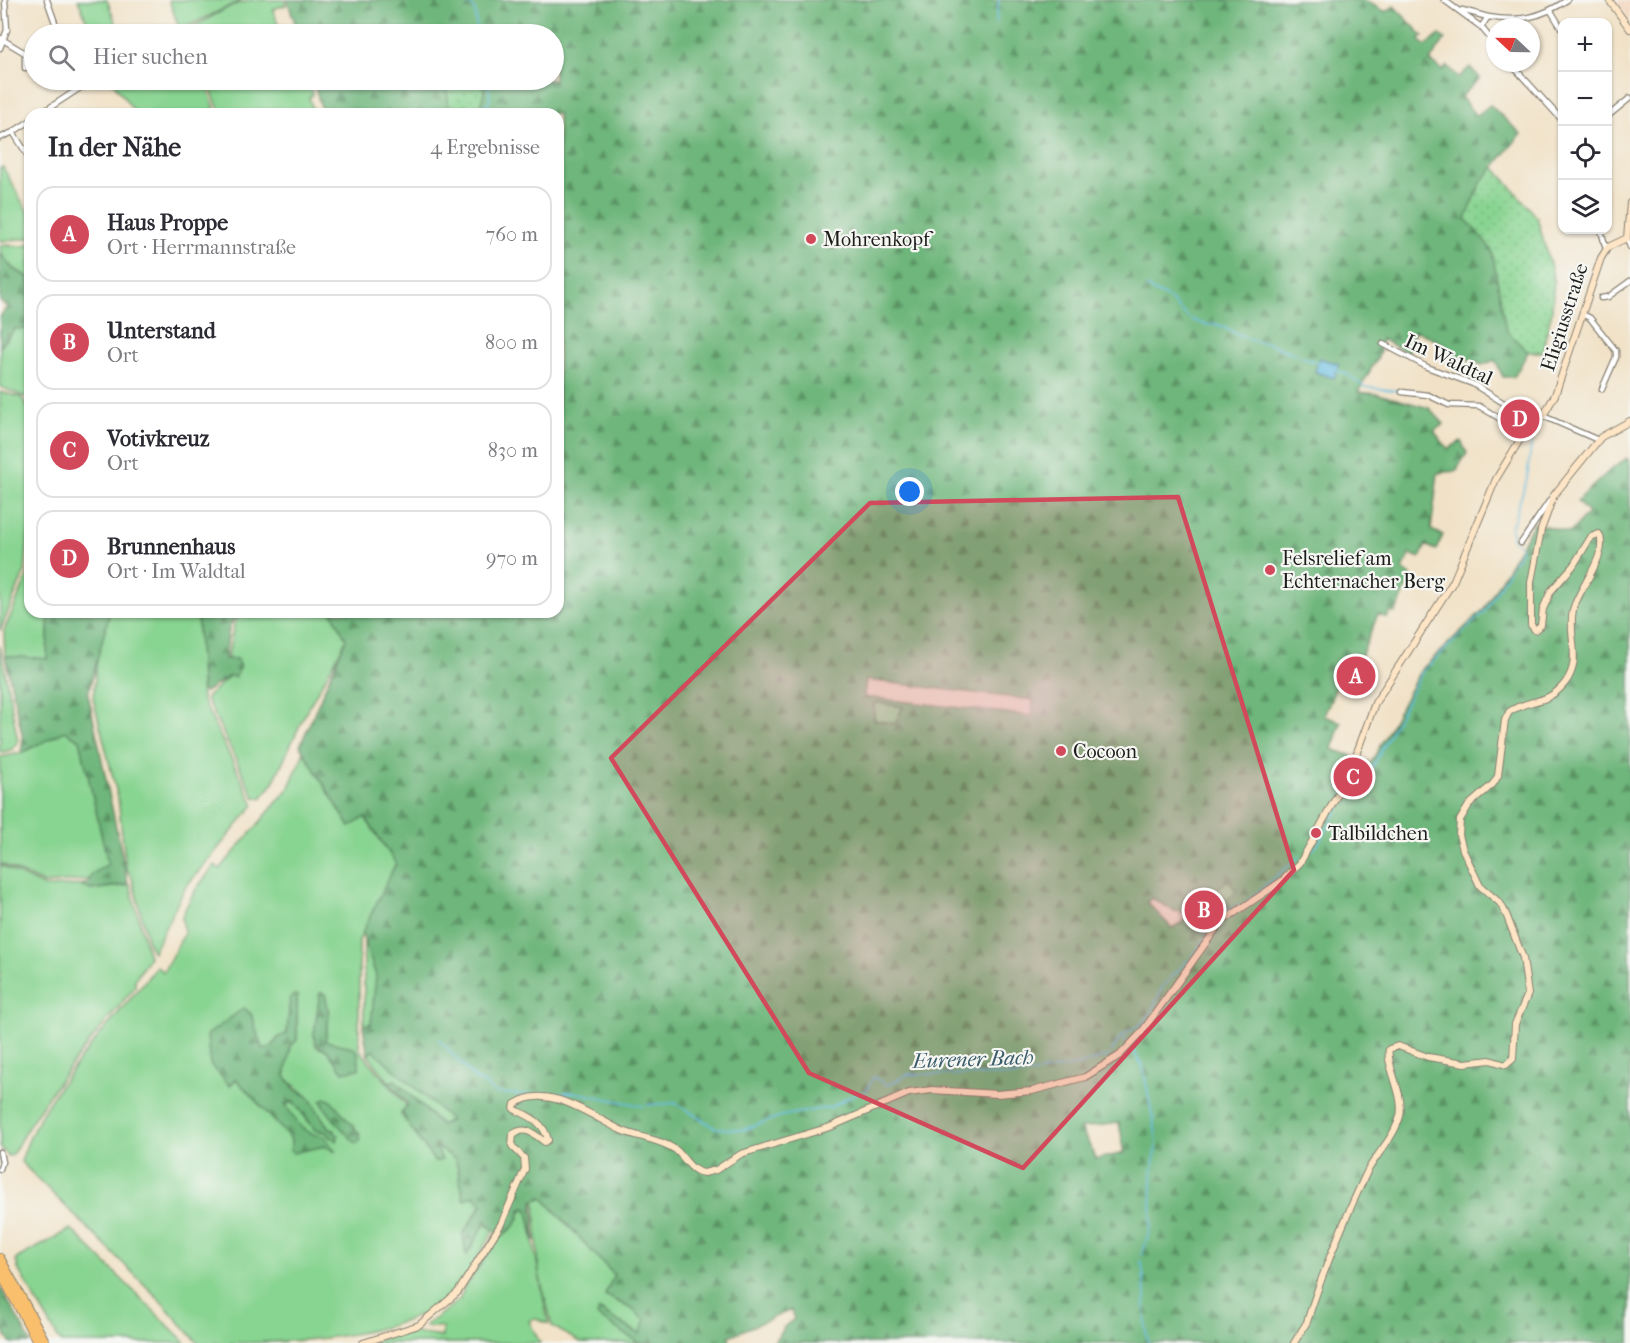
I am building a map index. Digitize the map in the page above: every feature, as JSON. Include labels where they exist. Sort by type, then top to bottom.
[{"type":"highway","points":[[0,1258],[46,1343]]},
{"type":"highway","points":[[0,1272],[38,1343]]},
{"type":"street","points":[[0,48],[7,30],[5,0]]},
{"type":"street","points":[[46,0],[55,24]]},
{"type":"street","points":[[1444,0],[1451,2],[1486,33]]},
{"type":"street","points":[[1461,10],[1513,20],[1551,11],[1567,0]]},
{"type":"street","points":[[1609,0],[1630,29]]},
{"type":"street","points":[[1551,11],[1558,21]]},
{"type":"street","points":[[1481,27],[1488,17]]},
{"type":"street","points":[[2,40],[24,52]]},
{"type":"street","points":[[1518,72],[1558,115]]},
{"type":"street","points":[[48,108],[73,90]]},
{"type":"street","points":[[1612,113],[1630,100]]},
{"type":"street","points":[[0,138],[24,125]]},
{"type":"street","points":[[13,132],[24,149]]},
{"type":"street","points":[[1630,203],[1627,237],[1630,248]]},
{"type":"street","points":[[1602,234],[1606,249]]},
{"type":"street","name":"Eligiusstraße","points":[[1543,416],[1558,387],[1584,315],[1599,263],[1606,249],[1627,237]]},
{"type":"street","points":[[1601,298],[1608,297],[1630,281]]},
{"type":"street","points":[[1584,315],[1590,318],[1616,351],[1602,389]]},
{"type":"street","name":"Im Waldtal","points":[[1383,344],[1435,370],[1473,384],[1533,421]]},
{"type":"street","points":[[1402,392],[1428,395],[1449,405],[1479,406],[1524,433]]},
{"type":"street","points":[[363,1343],[419,1325],[443,1307],[463,1284],[501,1224],[525,1169],[524,1158],[512,1146],[513,1134],[519,1131],[529,1131],[545,1142],[548,1140],[542,1127],[534,1118],[514,1109],[515,1104],[520,1101],[545,1099],[570,1103],[614,1126],[666,1145],[675,1150],[698,1172],[704,1173],[716,1170],[741,1154],[830,1127],[909,1093],[932,1090],[1020,1093],[1085,1077],[1106,1066],[1141,1033],[1221,922],[1282,881],[1300,863],[1349,774],[1368,720],[1379,698],[1450,587],[1493,484],[1533,421],[1543,416],[1598,440]]},
{"type":"street","points":[[1521,543],[1554,495],[1598,440],[1630,421]]},
{"type":"street","points":[[1294,1343],[1307,1322],[1316,1294],[1366,1174],[1400,1117],[1395,1076],[1387,1055],[1389,1049],[1398,1046],[1428,1057],[1465,1063],[1490,1060],[1506,1065],[1513,1059],[1515,1024],[1528,994],[1522,958],[1500,903],[1480,886],[1475,877],[1460,842],[1459,825],[1468,805],[1493,784],[1498,776],[1505,720],[1509,712],[1540,702],[1555,694],[1573,669],[1573,611],[1603,544],[1599,534],[1591,537],[1573,566],[1551,591],[1543,609],[1541,625],[1535,630],[1531,625],[1532,582],[1541,530],[1554,495]]},
{"type":"street","points":[[0,1152],[2,1159],[0,1169]]},
{"type":"highlighted area","points":[[1178,497],[1294,870],[1023,1168],[809,1073],[611,758],[870,503]]},
{"type":"shaded area","points":[[1616,0],[1630,0],[1630,21]]},
{"type":"green space","points":[[78,0],[107,0],[116,24],[88,24]]},
{"type":"green space","points":[[169,0],[242,0],[192,24],[178,24]]},
{"type":"green space","points":[[250,0],[285,0],[286,5],[273,9],[278,24],[198,24],[231,6]]},
{"type":"green space","points":[[287,0],[1364,0],[1386,12],[1394,6],[1423,36],[1419,39],[1425,46],[1440,35],[1445,39],[1430,61],[1443,70],[1448,66],[1458,78],[1470,67],[1480,78],[1461,97],[1476,116],[1490,105],[1521,134],[1481,183],[1466,219],[1492,250],[1506,330],[1528,352],[1514,377],[1503,377],[1495,360],[1482,365],[1442,349],[1444,344],[1415,330],[1408,353],[1381,339],[1380,353],[1358,392],[1378,394],[1429,408],[1444,424],[1434,431],[1448,449],[1461,441],[1467,453],[1456,471],[1438,473],[1431,530],[1443,535],[1436,550],[1426,545],[1420,558],[1410,554],[1403,569],[1412,577],[1395,613],[1390,612],[1387,618],[1378,614],[1360,659],[1349,655],[1324,716],[1341,722],[1332,749],[1371,763],[1420,671],[1484,609],[1534,523],[1570,533],[1588,513],[1577,501],[1609,471],[1627,458],[1630,464],[1630,1343],[773,1343],[784,1327],[794,1319],[791,1310],[729,1336],[730,1343],[639,1343],[597,1316],[599,1310],[640,1334],[645,1320],[632,1309],[605,1295],[614,1275],[542,1197],[533,1201],[535,1241],[527,1207],[520,1210],[517,1223],[497,1241],[475,1273],[473,1272],[497,1232],[485,1224],[466,1256],[463,1234],[482,1205],[474,1195],[464,1200],[456,1160],[436,1146],[442,1160],[435,1162],[401,1114],[408,1104],[389,1082],[395,1080],[441,1125],[451,1120],[373,1050],[368,1055],[363,1026],[371,1023],[376,976],[362,933],[396,863],[365,817],[350,827],[300,746],[346,639],[335,618],[564,618],[564,108],[480,108],[484,91],[564,90],[564,24],[295,24]],"holes":[[[866,680],[1033,700],[1032,716],[864,697]],[[874,702],[903,707],[895,724],[874,720]],[[1152,898],[1174,911],[1190,913],[1192,916],[1172,928],[1147,902]],[[1119,1123],[1125,1153],[1096,1159],[1081,1128]]]},
{"type":"green space","points":[[118,90],[208,90],[215,108],[132,108]]},
{"type":"green space","points":[[211,90],[312,90],[313,95],[309,97],[312,108],[219,108]]},
{"type":"green space","points":[[316,90],[447,90],[449,108],[321,108]]},
{"type":"green space","points":[[447,90],[484,90],[480,108],[449,108]]},
{"type":"green space","points":[[3,167],[24,205],[24,239],[0,241],[0,168]]},
{"type":"green space","points":[[1494,167],[1537,217],[1554,279],[1552,311],[1542,352],[1528,352],[1506,330],[1492,250],[1466,219],[1481,183]]},
{"type":"green space","points":[[0,245],[24,246],[24,274],[6,261]]},
{"type":"green space","points":[[0,253],[13,269],[24,275],[24,329],[15,329],[0,347],[0,317],[7,307],[0,301]]},
{"type":"green space","points":[[15,329],[24,329],[24,396],[0,387],[0,347]]},
{"type":"green space","points":[[0,392],[21,397],[24,401],[24,573],[0,631]]},
{"type":"green space","points":[[24,584],[24,618],[49,618],[47,659],[5,656],[4,631]]},
{"type":"green space","points":[[49,618],[108,618],[88,694],[128,884],[91,890],[81,885],[88,883],[92,874],[108,864],[80,740],[65,731],[21,753],[23,738],[5,656],[47,659]]},
{"type":"green space","points":[[108,618],[197,618],[202,699],[254,805],[185,888],[153,952],[149,946],[132,878],[126,869],[118,798],[93,698],[98,650]]},
{"type":"green space","points":[[197,618],[235,618],[229,628],[225,659],[237,659],[240,667],[235,677],[229,676],[205,692],[202,690]]},
{"type":"green space","points":[[238,618],[335,618],[347,639],[306,712],[272,785],[261,798],[254,797],[206,698],[229,676],[237,659],[227,659],[234,625]]},
{"type":"green space","points":[[0,646],[18,741],[13,749],[0,753]]},
{"type":"green space","points":[[873,702],[904,707],[895,724],[874,720]]},
{"type":"green space","points":[[65,731],[80,739],[109,864],[88,880],[44,884],[0,863],[0,757],[21,753]]},
{"type":"green space","points":[[304,752],[350,827],[364,816],[396,863],[359,941],[359,1049],[407,1106],[401,1114],[435,1162],[441,1159],[435,1145],[456,1160],[464,1200],[474,1195],[482,1204],[463,1234],[466,1255],[485,1223],[494,1230],[455,1293],[432,1310],[403,1322],[335,1337],[263,1342],[198,1343],[158,1298],[21,1162],[30,1136],[61,1085],[157,966],[163,972],[184,934],[182,917],[196,889],[215,865],[220,869],[288,789]],"holes":[[[320,993],[325,994],[329,1015],[325,1041],[345,1047],[359,1068],[343,1072],[327,1050],[319,1048],[314,1034]],[[297,996],[297,1040],[291,1046],[285,1076],[308,1096],[323,1121],[335,1130],[329,1137],[326,1132],[316,1131],[293,1101],[286,1105],[301,1126],[311,1133],[324,1136],[335,1151],[325,1146],[291,1150],[291,1139],[236,1079],[251,1014],[262,1049],[272,1047],[287,1034],[290,999]]]},
{"type":"green space","points":[[0,865],[45,887],[81,885],[91,890],[130,885],[149,957],[135,980],[135,987],[69,1068],[39,1110],[12,1155],[8,1156],[0,1147]]},
{"type":"green space","points":[[1228,880],[1237,891],[1220,906],[1207,897]]},
{"type":"green space","points":[[364,941],[377,976],[371,1023],[364,1026]]},
{"type":"green space","points":[[320,993],[325,994],[329,1015],[325,1041],[353,1047],[358,1053],[359,1069],[343,1072],[327,1050],[316,1046],[314,1034]]},
{"type":"green space","points":[[294,995],[297,996],[297,1040],[291,1046],[285,1076],[295,1089],[309,1097],[328,1127],[338,1135],[336,1141],[326,1132],[316,1131],[293,1101],[286,1105],[301,1126],[311,1133],[324,1136],[336,1152],[325,1146],[293,1153],[291,1139],[236,1079],[230,1086],[210,1064],[207,1035],[244,1008],[251,1014],[262,1049],[272,1047],[278,1037],[287,1034],[290,999]]},
{"type":"green space","points":[[373,1050],[451,1120],[441,1125],[395,1080],[389,1082],[368,1055]]},
{"type":"green space","points":[[325,1098],[332,1101],[360,1134],[360,1141],[356,1143],[332,1117],[321,1101]]},
{"type":"green space","points":[[542,1197],[614,1275],[605,1295],[632,1309],[645,1320],[640,1335],[600,1310],[639,1343],[581,1343],[552,1326],[539,1274],[535,1200]]},
{"type":"green space","points":[[528,1207],[549,1324],[534,1318],[529,1321],[540,1343],[368,1343],[405,1331],[442,1337],[442,1327],[425,1327],[426,1324],[460,1299],[464,1287],[501,1236]]},
{"type":"green space","points":[[71,1229],[186,1343],[61,1343],[18,1269],[16,1259]]},
{"type":"green space","points":[[0,1286],[31,1343],[10,1343],[0,1324]]},
{"type":"water","points":[[1319,358],[1339,364],[1334,378],[1315,372]]},
{"type":"waterway","points":[[455,0],[464,2],[473,8],[476,24]]},
{"type":"waterway","points":[[996,23],[999,0]]},
{"type":"waterway","points":[[484,108],[490,100],[489,90]]},
{"type":"waterway","points":[[1146,287],[1168,298],[1188,317]]},
{"type":"waterway","points":[[1190,319],[1206,325],[1216,324],[1253,341],[1267,343],[1318,363]]},
{"type":"waterway","points":[[1336,370],[1347,374],[1364,387],[1400,391]]},
{"type":"waterway","name":"Eurener Bach","points":[[1324,833],[1357,776],[1372,768],[1422,672],[1486,610],[1520,551],[1520,545],[1513,540],[1511,528],[1527,479],[1533,429]]},
{"type":"waterway","name":"Eurener Bach","points":[[1310,850],[1315,848],[1323,836]]},
{"type":"waterway","name":"Eurener Bach","points":[[1247,901],[1300,856]]},
{"type":"waterway","name":"Eurener Bach","points":[[1220,920],[1229,910],[1240,905]]},
{"type":"waterway","name":"Eurener Bach","points":[[1192,956],[1210,933]]},
{"type":"waterway","name":"Eurener Bach","points":[[1112,1051],[1121,1036],[1140,1025],[1149,1016],[1163,986],[1189,959]]},
{"type":"waterway","points":[[1122,1036],[1127,1042]]},
{"type":"waterway","name":"Eurener Bach","points":[[439,1039],[475,1079],[494,1093],[532,1095]]},
{"type":"waterway","points":[[1133,1050],[1143,1067],[1157,1140],[1152,1174],[1151,1225],[1142,1255]]},
{"type":"waterway","name":"Eurener Bach","points":[[647,1105],[675,1103],[716,1128],[743,1130],[781,1116],[831,1107],[855,1094],[866,1092],[873,1077],[888,1085],[909,1074],[1017,1076],[1080,1065],[1110,1055]]},
{"type":"waterway","name":"Eurener Bach","points":[[540,1094],[574,1092],[643,1106]]},
{"type":"waterway","points":[[1141,1261],[1148,1343]]},
{"type":"place","name":"Mohrenkopf","points":[[811,239]]},
{"type":"place","name":"Brunnenhaus","points":[[1520,419]]},
{"type":"place","name":"Felsrelief am Echternacher Berg","points":[[1270,570]]},
{"type":"place","name":"Haus Proppe","points":[[1356,676]]},
{"type":"place","name":"Cocoon","points":[[1061,751]]},
{"type":"place","name":"Votivkreuz","points":[[1353,777]]},
{"type":"place","name":"Talbildchen","points":[[1316,833]]},
{"type":"place","name":"Unterstand","points":[[1204,910]]}]
